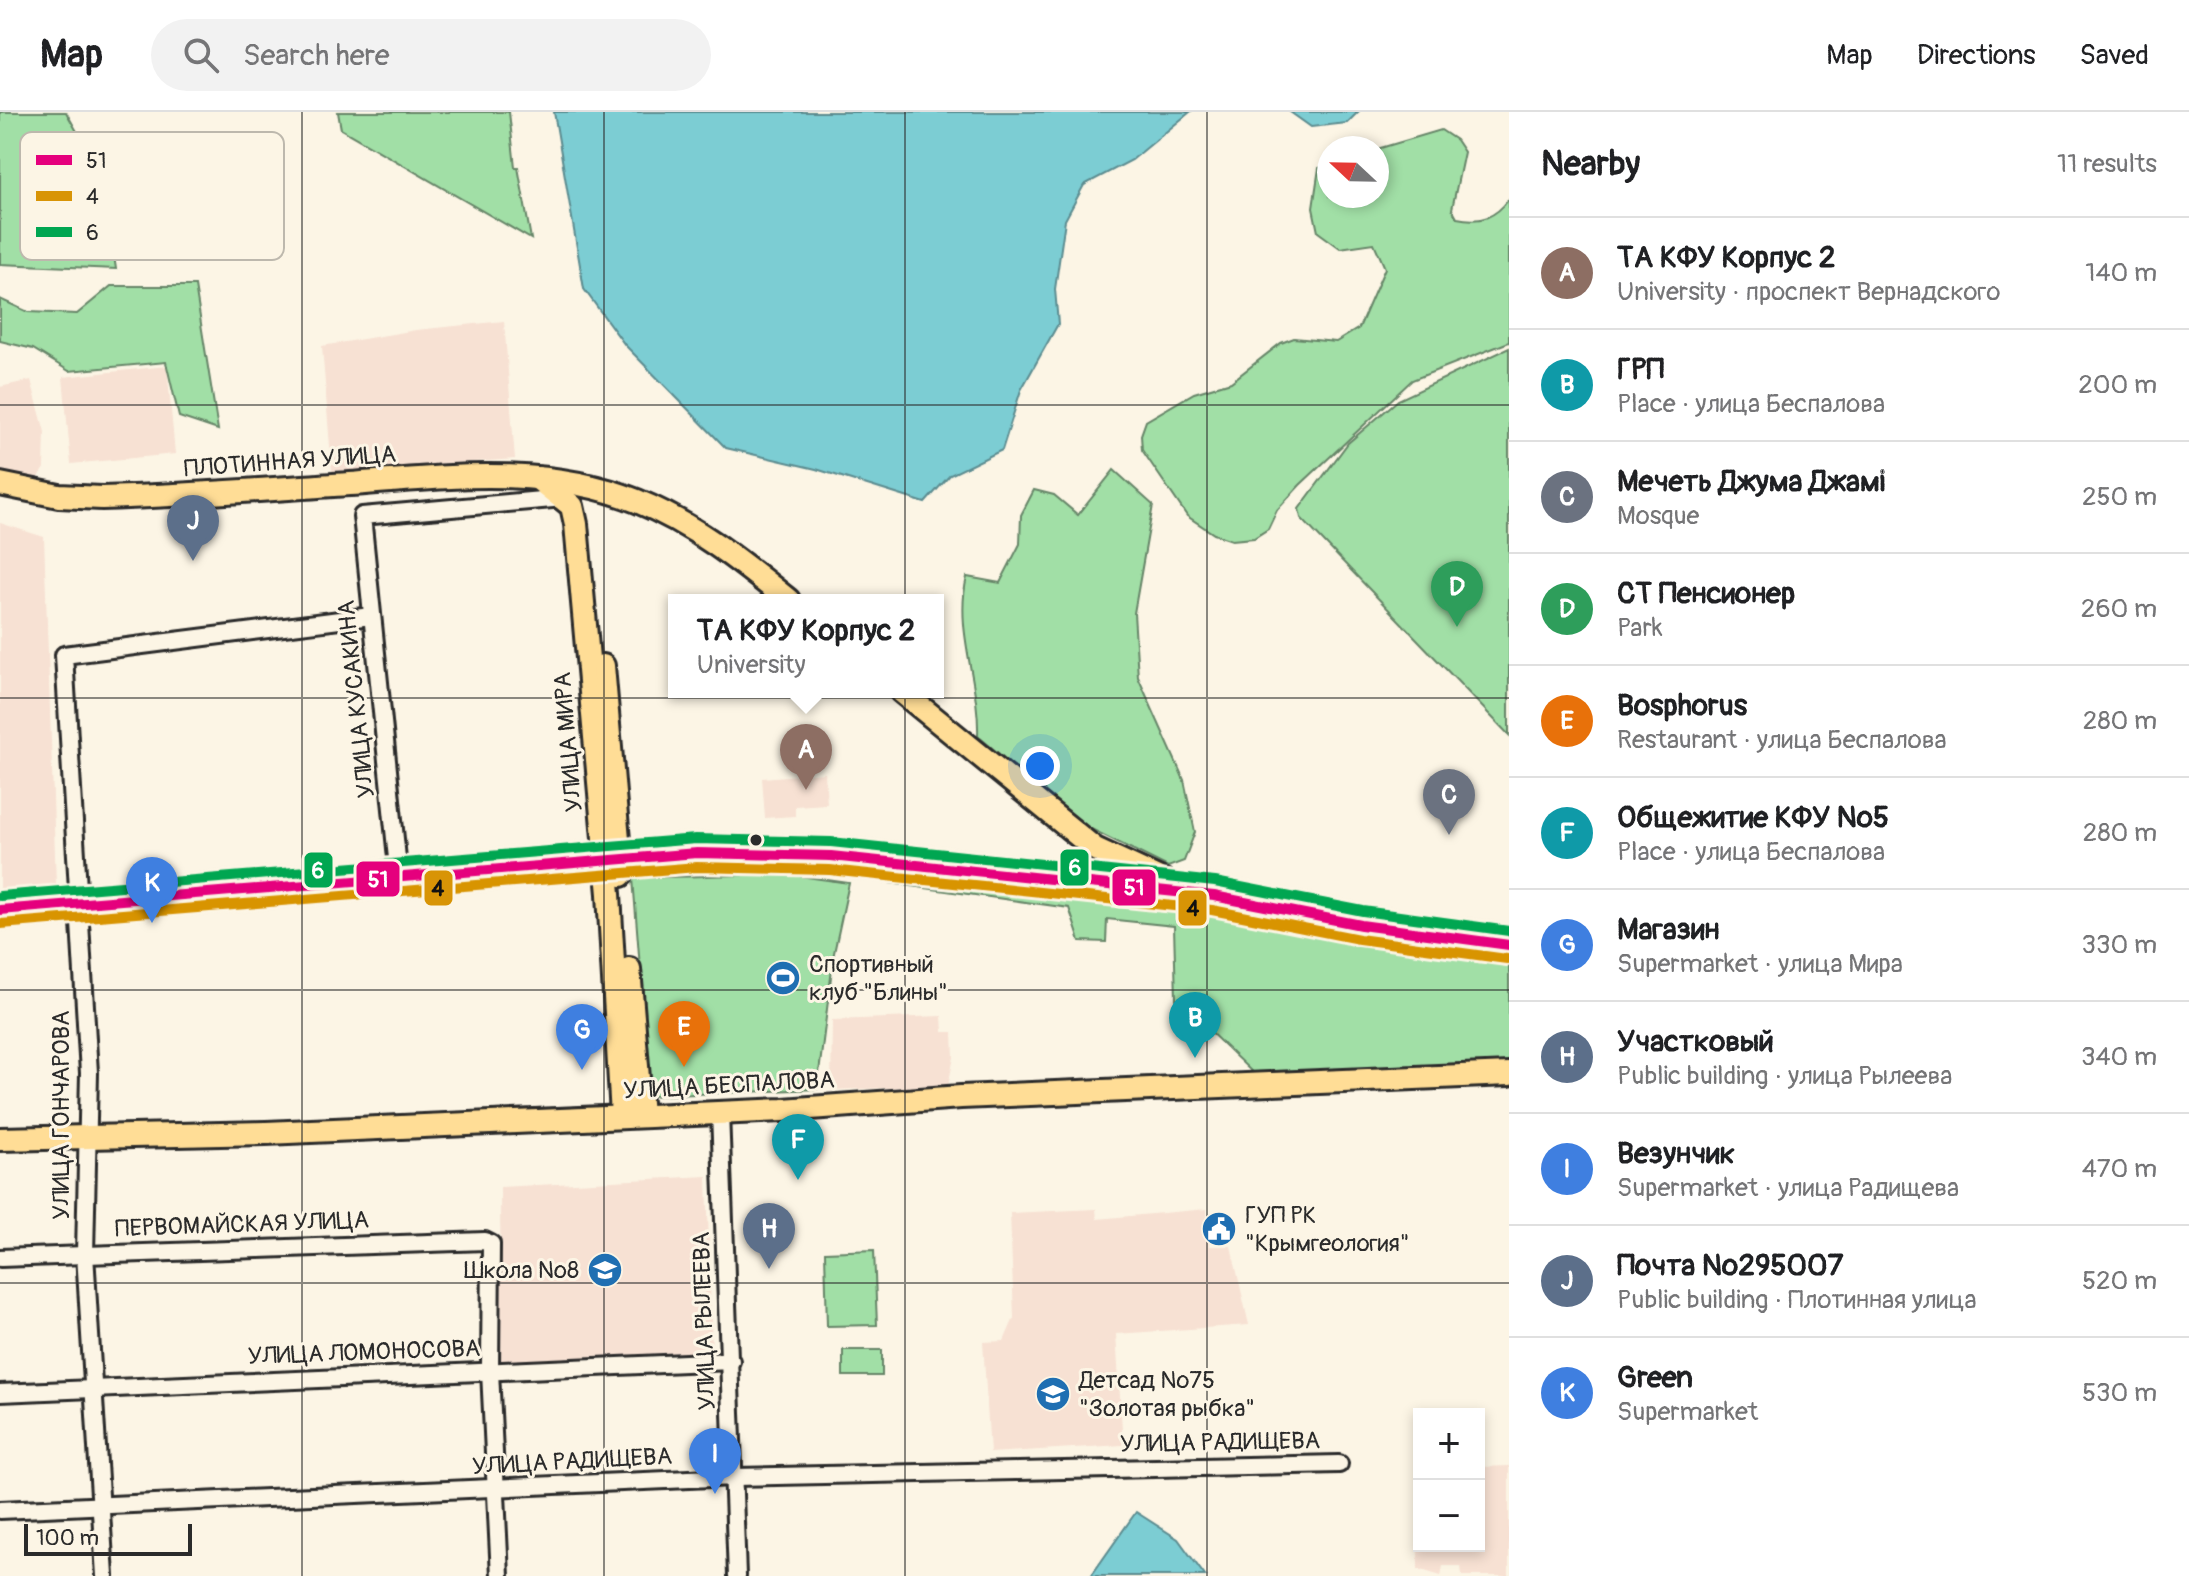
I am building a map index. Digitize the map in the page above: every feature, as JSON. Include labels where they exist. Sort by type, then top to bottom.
[{"type":"main road","name":"ПЛОТИННАЯ УЛИЦА","points":[[0,484],[59,496],[102,498],[437,477],[536,477],[584,485]]},
{"type":"main road","points":[[536,477],[564,498]]},
{"type":"main road","points":[[584,485],[685,535],[766,594]]},
{"type":"main road","points":[[584,485],[634,500],[681,522],[732,555],[781,594]]},
{"type":"main road","name":"УЛИЦА МИРА","points":[[584,485],[632,1116]]},
{"type":"main road","name":"УЛИЦА МИРА","points":[[564,498],[572,506],[576,525],[612,862]]},
{"type":"main road","points":[[892,698],[1127,886],[1147,898]]},
{"type":"main road","points":[[909,698],[1095,849],[1138,871],[1214,896]]},
{"type":"main road","points":[[0,910],[697,853],[775,853],[1214,896],[1309,916]]},
{"type":"main road","points":[[980,872],[1147,898],[1309,916],[1509,945]]},
{"type":"main road","name":"УЛИЦА БЕСПАЛОВА","points":[[0,1139],[239,1134],[720,1112],[961,1097],[1509,1074]]},
{"type":"street","name":"УЛИЦА КУСАКИНА","points":[[399,878],[362,516],[564,498]]},
{"type":"street","name":"УЛИЦА ГОНЧАРОВА","points":[[105,1576],[85,1254],[89,1073],[64,655],[371,616]]},
{"type":"street","name":"УЛИЦА РЫЛЕЕВА","points":[[720,1112],[737,1576]]},
{"type":"street","name":"ПЕРВОМАЙСКАЯ УЛИЦА","points":[[0,1258],[485,1241],[491,1244],[490,1371]]},
{"type":"street","name":"УЛИЦА ЛОМОНОСОВА","points":[[0,1393],[731,1361]]},
{"type":"street","points":[[490,1371],[500,1576]]},
{"type":"street","name":"УЛИЦА РАДИЩЕВА","points":[[0,1510],[734,1477],[1339,1464]]},
{"type":"shaded area","points":[[504,321],[515,459],[332,472],[322,346],[416,330]]},
{"type":"shaded area","points":[[167,366],[175,454],[71,464],[63,377]]},
{"type":"shaded area","points":[[31,380],[45,432],[44,468],[37,479],[0,470],[0,387]]},
{"type":"shaded area","points":[[0,523],[44,537],[56,884],[0,889]]},
{"type":"shaded area","points":[[825,773],[827,804],[795,806],[795,816],[765,818],[762,778]]},
{"type":"shaded area","points":[[942,1016],[943,1032],[953,1032],[954,1057],[948,1086],[831,1090],[832,1020]]},
{"type":"shaded area","name":"Школа №8","points":[[707,1176],[712,1355],[501,1365],[500,1187]]},
{"type":"shaded area","points":[[1096,1209],[1097,1219],[1207,1209],[1209,1246],[1231,1246],[1249,1325],[1116,1334],[1123,1445],[990,1453],[983,1342],[1004,1341],[1014,1318],[1010,1213]]},
{"type":"shaded area","points":[[1509,1466],[1509,1576],[1462,1576],[1461,1566],[1443,1566],[1441,1576],[1418,1569],[1418,1552],[1485,1552],[1485,1467]]},
{"type":"green space","points":[[0,112],[66,112],[77,132],[20,132],[20,260],[115,260],[116,269],[0,264]]},
{"type":"green space","points":[[338,112],[509,112],[515,167],[518,167],[531,239],[341,129]]},
{"type":"green space","points":[[1441,130],[1456,140],[1464,152],[1452,209],[1457,218],[1486,218],[1509,199],[1509,342],[1412,380],[1300,485],[1277,510],[1268,529],[1254,538],[1232,540],[1214,534],[1187,516],[1142,450],[1141,435],[1146,421],[1194,393],[1231,382],[1281,343],[1294,338],[1336,342],[1359,328],[1385,268],[1374,243],[1340,248],[1318,232],[1313,208],[1317,181],[1317,208],[1389,208],[1389,145]]},
{"type":"green space","points":[[111,286],[195,286],[218,430],[179,417],[166,362],[69,371],[33,349],[0,341],[0,299],[28,312],[77,314]]},
{"type":"green space","points":[[1509,348],[1509,735],[1301,518],[1299,509],[1348,443],[1398,400]]},
{"type":"green space","points":[[1114,470],[1153,505],[1134,613],[1138,677],[1184,780],[1195,832],[1184,861],[1168,867],[1085,826],[978,736],[978,716],[965,637],[967,577],[1000,583],[1020,544],[1021,515],[1034,490],[1054,495],[1078,515]]},
{"type":"green space","points":[[889,871],[1509,955],[1509,1064],[1254,1074],[1176,999],[1174,926],[1107,919],[1106,942],[1080,941],[1069,908],[888,883]]},
{"type":"green space","points":[[785,874],[849,883],[834,953],[817,1089],[650,1096],[633,878]]},
{"type":"green space","points":[[874,1250],[877,1325],[827,1326],[825,1252]]},
{"type":"green space","points":[[843,1350],[882,1350],[882,1376],[843,1376]]},
{"type":"water","points":[[554,112],[1190,112],[1132,160],[1084,185],[1065,220],[1055,289],[1058,324],[1021,390],[1002,450],[950,475],[925,503],[816,469],[726,448],[625,345],[584,289]]},
{"type":"water","points":[[1290,112],[1358,112],[1347,123],[1311,127]]},
{"type":"water","points":[[1136,1512],[1178,1539],[1205,1576],[1091,1576]]},
{"type":"transit line","name":"6","points":[[0,896],[696,839],[831,842],[1215,882],[1363,911],[1509,931]]},
{"type":"transit line","name":"51","points":[[0,910],[697,853],[831,856],[1214,896],[1361,925],[1509,945]]},
{"type":"transit line","name":"4","points":[[1,924],[697,867],[830,870],[1212,910],[1359,939],[1507,959]]},
{"type":"place","name":"Почта №295007","points":[[193,561]]},
{"type":"place","name":"СТ Пенсионер","points":[[1457,627]]},
{"type":"place","name":"ТА КФУ Корпус 2","points":[[806,790]]},
{"type":"place","name":"Мечеть Джума Джамі","points":[[1449,835]]},
{"type":"place","name":"Green","points":[[152,923]]},
{"type":"place","name":"Спортивный клуб \"Блины\"","points":[[783,978]]},
{"type":"place","name":"ГРП","points":[[1195,1058]]},
{"type":"place","name":"Bosphorus","points":[[684,1067]]},
{"type":"place","name":"Магазин","points":[[582,1070]]},
{"type":"place","name":"Общежитие КФУ №5","points":[[798,1180]]},
{"type":"place","name":"ГУП РК \"Крымгеология\"","points":[[1219,1229]]},
{"type":"place","name":"Участковый","points":[[769,1269]]},
{"type":"place","name":"Школа №8","points":[[605,1270]]},
{"type":"place","name":"Детсад №75 \"Золотая рыбка\"","points":[[1053,1394]]},
{"type":"place","name":"Везунчик","points":[[715,1494]]}]
